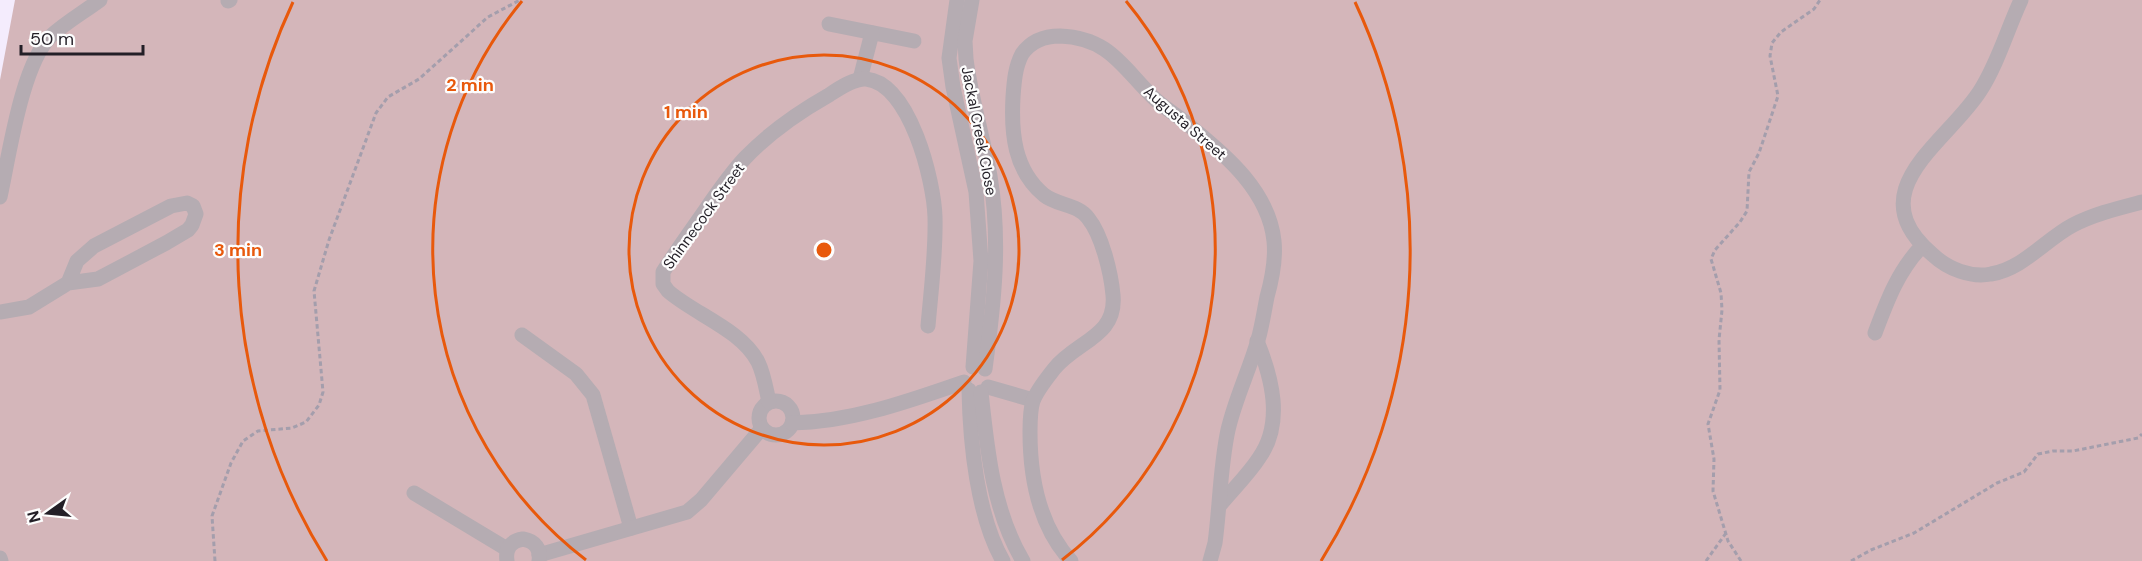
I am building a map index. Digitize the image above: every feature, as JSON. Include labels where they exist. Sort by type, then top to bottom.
[{"type":"street","points":[[0,197],[26,85],[40,49],[51,36],[100,0]]},
{"type":"street","name":"Jackal Creek Close","points":[[957,0],[950,41],[950,72],[976,192],[981,261],[979,368]]},
{"type":"street","name":"Jackal Creek Close","points":[[972,0],[965,41],[966,59],[990,176],[997,249],[994,303],[979,368]]},
{"type":"street","points":[[2021,0],[1993,67],[1981,89],[1964,112],[1915,166],[1907,184],[1903,204],[1908,227],[1922,246],[1935,258],[1957,270],[1978,276],[1991,275],[1999,273],[2024,258],[2071,225],[2142,202]]},
{"type":"street","points":[[830,24],[914,41]]},
{"type":"street","points":[[872,33],[860,79],[883,85],[900,102],[927,169],[935,215],[935,254],[928,326]]},
{"type":"street","name":"Augusta Street","points":[[1071,561],[1059,548],[1051,533],[1038,497],[1030,450],[1033,400],[1054,368],[1107,326],[1113,310],[1113,299],[1109,271],[1099,238],[1091,222],[1080,210],[1059,203],[1043,194],[1024,169],[1013,139],[1012,119],[1016,70],[1024,51],[1031,44],[1052,36],[1090,40],[1102,45],[1157,101],[1206,140],[1252,187],[1264,205],[1274,241],[1275,259],[1257,341],[1228,429],[1215,543],[1210,561]]},
{"type":"street","name":"Shinnecock Street","points":[[769,402],[760,365],[755,357],[732,335],[668,291],[663,284],[663,272],[732,173],[756,147],[822,99],[860,79]]},
{"type":"street","points":[[0,312],[29,307],[68,283],[98,279],[122,267],[188,230],[195,220],[196,210],[186,203],[171,206],[94,246],[77,261],[68,283]]},
{"type":"street","points":[[1875,333],[1897,279],[1908,261],[1922,246]]},
{"type":"street","points":[[522,335],[576,374],[593,395],[631,528]]},
{"type":"street","name":"Augusta Street","points":[[1220,505],[1261,457],[1267,446],[1274,421],[1270,383],[1257,341]]},
{"type":"street","points":[[1003,561],[992,536],[978,481],[970,429],[975,388],[990,375],[979,368],[966,373],[975,388],[999,504],[1006,527],[1023,561]]},
{"type":"street","points":[[792,423],[823,422],[975,388],[1033,400]]},
{"type":"street","points":[[777,401],[790,408],[793,416],[792,423],[786,432],[776,435],[766,432],[759,424],[759,413],[769,402],[777,401]]},
{"type":"street","points":[[414,493],[507,555],[517,540],[523,538],[536,544],[539,558],[631,528],[683,514],[691,509],[762,428]]},
{"type":"path","points":[[215,561],[212,516],[231,463],[243,441],[258,431],[292,428],[306,422],[319,405],[323,392],[314,291],[329,240],[376,113],[388,97],[419,79],[488,17],[520,0]]},
{"type":"path","points":[[1741,561],[1728,541],[1713,491],[1714,459],[1708,424],[1720,390],[1719,340],[1722,310],[1721,293],[1711,259],[1715,250],[1747,211],[1749,172],[1760,153],[1778,96],[1770,56],[1772,43],[1781,32],[1814,9],[1820,0]]},
{"type":"path","points":[[1851,561],[1871,550],[1914,533],[1997,483],[2024,472],[2038,454],[2073,451],[2116,443],[2138,438],[2142,434]]},
{"type":"path","points":[[1706,561],[1726,533]]},
{"type":"shaded area","points":[[15,0],[2142,0],[2142,561],[0,561],[0,80]]}]
